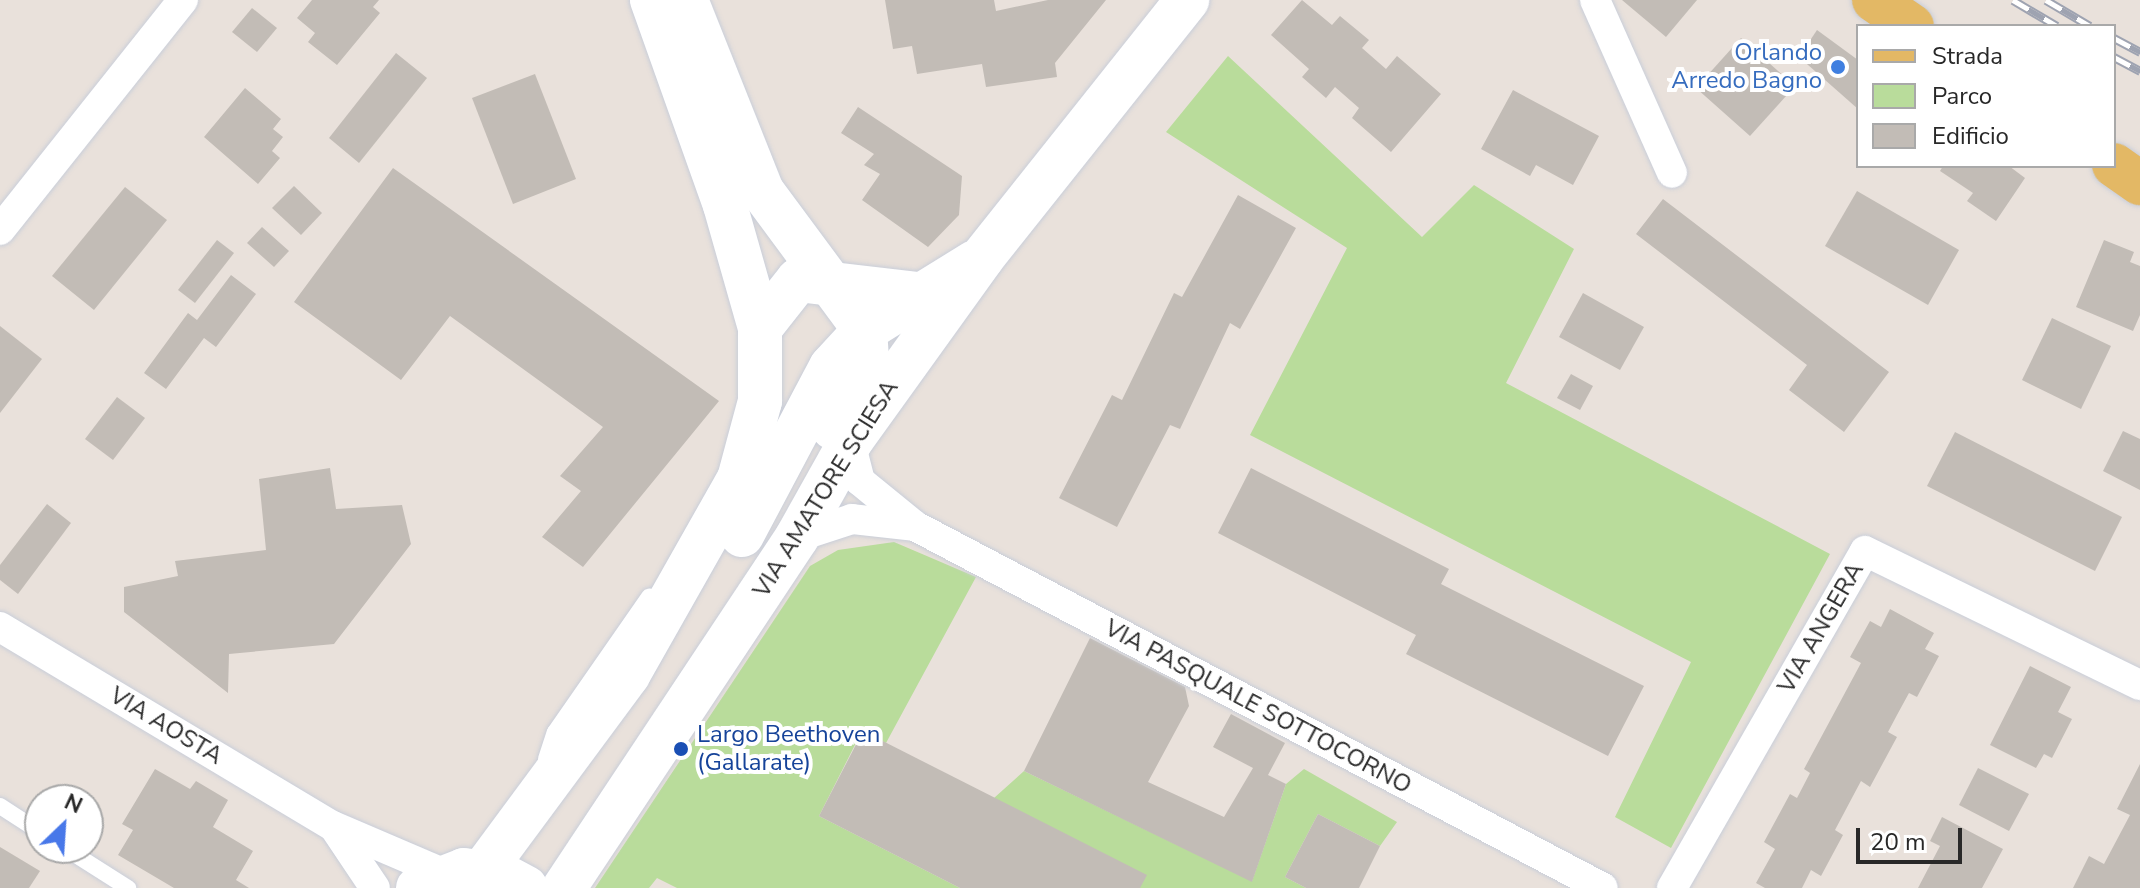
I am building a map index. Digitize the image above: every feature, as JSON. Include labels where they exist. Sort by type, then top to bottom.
[{"type":"main road","points":[[1874,0],[1909,24]]},
{"type":"main road","points":[[2116,166],[2140,183]]},
{"type":"street","points":[[0,230],[183,0]]},
{"type":"street","name":"VIA AMATORE SCIESA","points":[[628,675],[700,551],[743,466],[760,401],[760,328],[725,205],[652,0]]},
{"type":"street","points":[[686,0],[762,191],[865,330]]},
{"type":"street","name":"VIA AMATORE SCIESA","points":[[564,888],[797,537],[850,442],[982,258],[1187,0]]},
{"type":"street","points":[[1595,0],[1672,173]]},
{"type":"street","name":"VIA AMATORE SCIESA","points":[[449,877],[528,810],[628,675],[726,567],[831,367],[865,330],[918,294],[982,258]]},
{"type":"street","points":[[760,328],[798,280],[826,280],[918,294]]},
{"type":"street","name":"VIA AMATORE SCIESA","points":[[702,683],[867,362],[865,330]]},
{"type":"street","name":"VIA PASQUALE SOTTOCORNO","points":[[850,442],[860,481],[915,526],[1603,888]]},
{"type":"street","name":"VIA PASQUALE SOTTOCORNO","points":[[797,537],[852,519],[915,526]]},
{"type":"street","name":"VIA ANGERA","points":[[1672,888],[1865,551],[2140,685]]},
{"type":"street","name":"VIA AOSTA","points":[[0,627],[333,826],[449,877]]},
{"type":"street","name":"VIA AOSTA","points":[[333,826],[375,888]]},
{"type":"street","points":[[449,877],[526,888]]},
{"type":"lane","name":"VIA AMATORE SCIESA","points":[[528,810],[555,732],[589,679],[671,568],[700,551]]},
{"type":"lane","points":[[0,806],[24,822]]},
{"type":"lane","points":[[90,864],[128,888]]},
{"type":"green space","points":[[1228,56],[1422,237],[1474,185],[1574,249],[1506,383],[1830,554],[1671,848],[1615,817],[1691,662],[1250,435],[1347,248],[1166,132]]},
{"type":"green space","points":[[894,542],[976,577],[886,743],[862,731],[819,816],[960,888],[677,888],[657,878],[649,888],[595,888],[810,566],[838,550]]},
{"type":"green space","points":[[1304,769],[1397,822],[1380,846],[1318,814],[1285,877],[1306,888],[1140,888],[994,798],[1024,771],[1252,881],[1286,784]]},
{"type":"building","points":[[312,0],[379,0],[373,7],[380,13],[337,65],[308,42],[315,33],[297,18]]},
{"type":"building","points":[[885,0],[994,0],[996,11],[1048,0],[1106,0],[1055,63],[1057,77],[986,87],[982,64],[917,74],[912,46],[893,49]]},
{"type":"building","points":[[1302,0],[1332,25],[1340,16],[1369,40],[1362,48],[1386,69],[1397,56],[1441,94],[1391,152],[1352,118],[1359,108],[1335,87],[1326,98],[1302,77],[1309,69],[1271,35]]},
{"type":"building","points":[[1622,0],[1697,0],[1666,37]]},
{"type":"building","points":[[252,8],[277,28],[257,52],[232,32]]},
{"type":"building","points":[[1817,30],[1856,59],[1856,107],[1799,57]]},
{"type":"building","points":[[1741,38],[1795,86],[1750,136],[1696,88]]},
{"type":"building","points":[[396,53],[427,78],[359,163],[329,138]]},
{"type":"building","points":[[535,74],[576,179],[513,204],[472,98]]},
{"type":"building","points":[[245,88],[281,119],[273,129],[283,137],[272,151],[280,158],[258,184],[204,137]]},
{"type":"building","points":[[1513,90],[1599,136],[1573,185],[1536,165],[1530,176],[1481,149]]},
{"type":"building","points":[[858,107],[962,176],[959,215],[928,247],[862,200],[880,174],[864,165],[874,154],[841,133]]},
{"type":"building","points":[[393,168],[719,401],[583,567],[542,537],[581,491],[560,476],[603,427],[450,316],[401,380],[294,302]]},
{"type":"building","points":[[1942,168],[2012,168],[2025,178],[1996,221],[1967,201],[1973,193],[1940,171]]},
{"type":"building","points":[[294,186],[322,213],[301,235],[272,208]]},
{"type":"building","points":[[125,187],[167,220],[94,310],[52,276]]},
{"type":"building","points":[[1857,191],[1959,250],[1928,305],[1825,246]]},
{"type":"building","points":[[1238,195],[1296,228],[1240,329],[1230,323],[1180,429],[1170,425],[1117,527],[1059,498],[1112,395],[1122,400],[1174,293],[1182,297]]},
{"type":"building","points":[[1663,199],[1889,372],[1844,432],[1789,390],[1807,365],[1636,234]]},
{"type":"building","points":[[262,227],[289,251],[274,267],[247,243]]},
{"type":"building","points":[[217,240],[234,253],[195,303],[178,290]]},
{"type":"building","points":[[2104,240],[2134,252],[2130,262],[2140,266],[2140,315],[2133,331],[2076,307]]},
{"type":"building","points":[[231,275],[256,294],[216,347],[204,338],[166,389],[144,373],[188,313],[197,320]]},
{"type":"building","points":[[1583,293],[1644,327],[1620,370],[1559,337]]},
{"type":"building","points":[[2052,318],[2111,346],[2081,409],[2022,380]]},
{"type":"building","points":[[0,326],[42,359],[0,413]]},
{"type":"building","points":[[1571,374],[1593,386],[1580,410],[1557,398]]},
{"type":"building","points":[[117,397],[145,418],[113,460],[85,439]]},
{"type":"building","points":[[2123,431],[2140,439],[2140,490],[2103,471]]},
{"type":"building","points":[[1955,432],[2122,517],[2095,571],[1927,486]]},
{"type":"building","points":[[330,468],[336,509],[402,505],[411,544],[334,644],[229,654],[228,693],[124,612],[124,587],[178,576],[175,561],[266,550],[259,479]]},
{"type":"building","points":[[1251,468],[1449,569],[1441,584],[1644,686],[1608,756],[1406,654],[1416,635],[1218,533]]},
{"type":"building","points":[[47,504],[71,523],[18,594],[0,580],[0,565]]},
{"type":"building","points":[[1890,609],[1934,633],[1925,649],[1939,656],[1917,697],[1909,693],[1888,732],[1897,737],[1870,787],[1861,781],[1835,830],[1843,835],[1821,876],[1811,870],[1802,888],[1765,888],[1756,883],[1775,849],[1764,842],[1790,794],[1797,798],[1810,773],[1804,769],[1861,663],[1850,657],[1870,621],[1881,627]]},
{"type":"building","points":[[1090,638],[1185,687],[1189,706],[1148,782],[1224,817],[1253,768],[1213,747],[1231,714],[1285,743],[1268,775],[1286,784],[1252,882],[1024,771]]},
{"type":"building","points":[[2030,666],[2071,687],[2058,712],[2072,719],[2052,758],[2044,754],[2036,768],[1990,745]]},
{"type":"building","points":[[863,731],[1147,875],[1140,888],[960,888],[819,816]]},
{"type":"building","points":[[2140,764],[2140,888],[2073,888],[2089,856],[2104,864],[2130,815],[2117,809]]},
{"type":"building","points":[[1978,768],[2029,794],[2009,831],[1959,805]]},
{"type":"building","points":[[155,769],[190,789],[196,781],[228,800],[213,827],[253,851],[236,880],[249,888],[174,888],[118,855],[133,830],[122,824]]},
{"type":"building","points":[[1318,814],[1380,846],[1359,888],[1306,888],[1285,877]]},
{"type":"building","points":[[1942,817],[2003,849],[1982,888],[1918,888],[1940,846],[1930,841]]},
{"type":"building","points":[[0,847],[40,871],[29,888],[0,888]]},
{"type":"railway","points":[[2013,0],[2054,24]]},
{"type":"railway","points":[[2046,0],[2087,24]]},
{"type":"railway","points":[[2116,39],[2140,52]]},
{"type":"railway","points":[[2116,58],[2140,71]]},
{"type":"place","name":"Orlando Arredo Bagno","points":[[1838,67]]},
{"type":"place","name":"Largo Beethoven (Gallarate)","points":[[681,749]]}]
